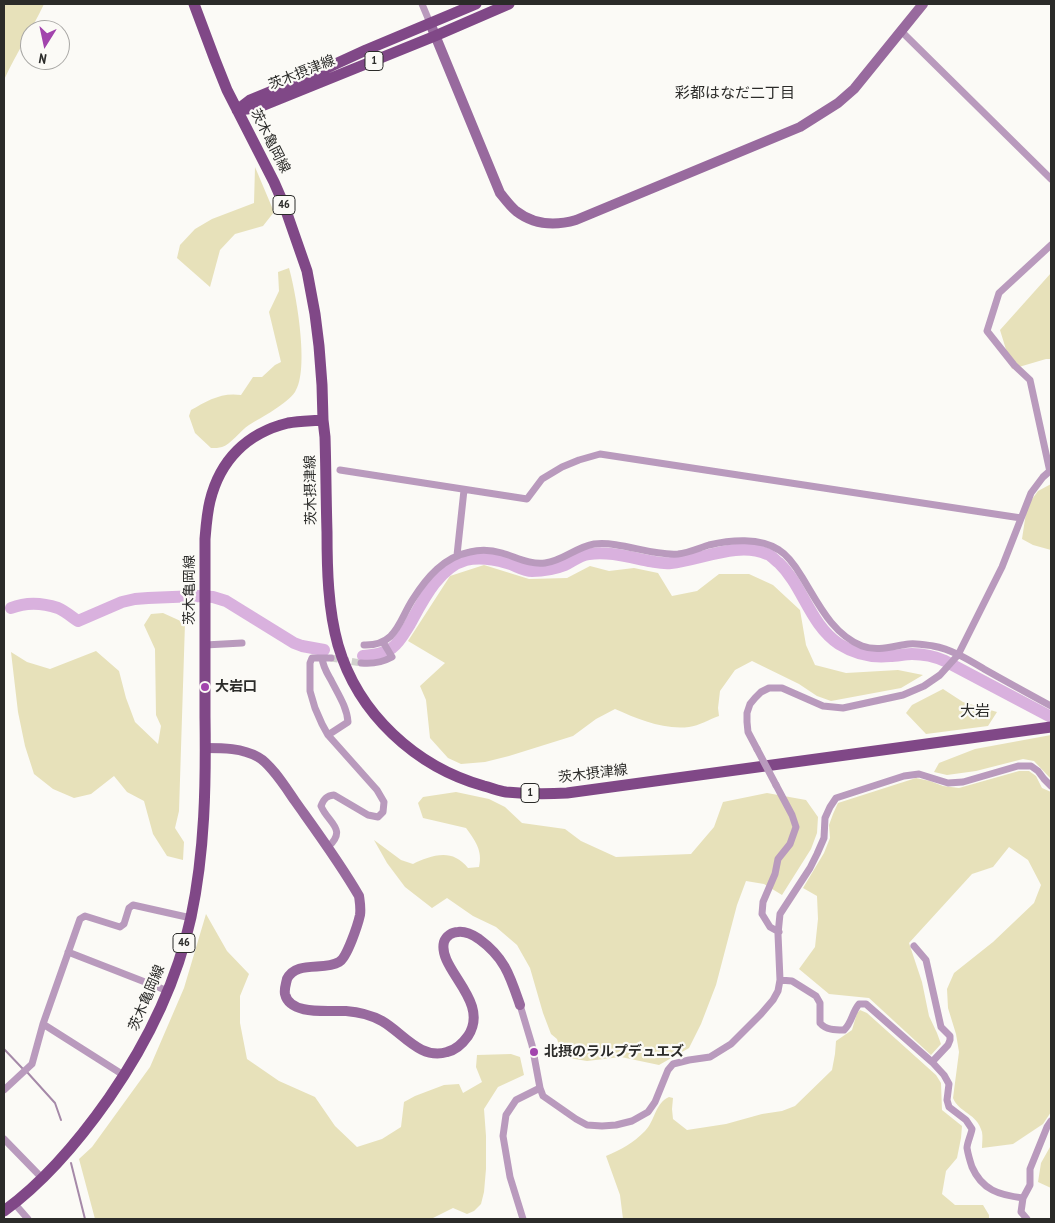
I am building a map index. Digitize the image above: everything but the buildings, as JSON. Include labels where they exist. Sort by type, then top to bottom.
[{"type":"main road","name":"茨木亀岡線","points":[[4,1210],[42,1178],[95,1119],[125,1076],[146,1039],[168,991],[180,958],[191,918],[201,856],[204,822],[206,748],[205,539],[213,490],[227,463],[237,450],[249,440],[267,430],[289,423],[323,420],[319,346],[308,271],[284,205],[237,110],[215,60],[194,4]]},
{"type":"main road","name":"茨木摂津線","points":[[237,110],[250,100],[476,4]]},
{"type":"main road","name":"茨木摂津線","points":[[237,110],[257,108],[509,4]]},
{"type":"main road","name":"茨木摂津線","points":[[323,420],[325,437],[327,562],[333,624],[345,665],[356,688],[377,718],[389,731],[428,762],[459,778],[506,792],[567,793],[1051,727]]},
{"type":"street","points":[[422,4],[500,193],[515,210],[531,220],[547,224],[562,224],[585,217],[800,127],[838,104],[854,89],[923,4]]},
{"type":"street","points":[[901,31],[1051,179]]},
{"type":"street","points":[[778,932],[770,927],[762,914],[763,902],[775,874],[778,859],[790,844],[796,827],[792,815],[748,732],[747,713],[750,704],[761,692],[769,688],[782,688],[823,706],[844,708],[904,695],[924,686],[940,675],[956,656],[1002,567],[1031,493],[1050,471],[1030,380],[1014,365],[987,331],[999,293],[1051,245]]},
{"type":"street","points":[[340,470],[527,499],[542,479],[562,467],[600,454],[1021,518]]},
{"type":"street","points":[[457,555],[464,490]]},
{"type":"street","points":[[364,645],[384,643],[399,626],[413,599],[436,570],[457,555],[477,550],[488,550],[529,562],[546,563],[594,544],[667,554],[680,554],[724,542],[757,542],[780,550],[796,566],[825,614],[837,630],[849,640],[864,647],[883,650],[911,644],[936,646],[1051,706]]},
{"type":"street","points":[[205,645],[242,643]]},
{"type":"street","points":[[361,663],[369,664],[392,657],[384,643]]},
{"type":"street","points":[[328,846],[336,840],[337,832],[336,827],[321,806],[323,799],[334,795],[368,815],[378,817],[383,812],[384,802],[377,790],[328,735],[315,708],[310,691],[312,658],[331,658]]},
{"type":"street","points":[[322,658],[322,665],[331,679],[347,713],[348,722],[328,735]]},
{"type":"street","points":[[206,748],[244,752],[259,758],[275,773],[328,846],[359,896],[359,917],[347,952],[342,960],[337,964],[329,966],[306,967],[296,970],[289,976],[285,985],[285,994],[290,1002],[300,1009],[358,1012],[374,1017],[417,1048],[427,1052],[448,1052],[465,1040],[473,1023],[473,1011],[469,999],[445,955],[444,944],[446,937],[451,934],[465,932],[491,948],[510,975],[532,1045],[543,1096],[587,1125],[602,1126],[632,1121],[648,1112],[655,1102],[668,1070],[673,1064],[710,1057],[731,1044],[773,1000],[780,980],[778,932],[780,914],[818,854],[824,838],[825,818],[836,798],[904,776],[919,774],[948,783],[963,782],[1018,766],[1031,766],[1051,786]]},
{"type":"street","points":[[4,1090],[32,1064],[43,1024],[80,919],[85,916],[120,926],[124,924],[129,908],[133,905],[191,918]]},
{"type":"street","points":[[914,946],[926,960],[941,1027],[950,1036],[948,1045],[932,1062]]},
{"type":"street","points":[[68,952],[168,991]]},
{"type":"street","points":[[780,980],[792,981],[816,996],[820,1004],[820,1023],[824,1027],[844,1030],[849,1026],[859,1004],[866,1004],[932,1062],[944,1074],[949,1084],[947,1100],[949,1107],[966,1120],[972,1129],[967,1145],[970,1160],[976,1174],[984,1185],[997,1192],[1023,1198]]},
{"type":"street","points":[[43,1024],[125,1076]]},
{"type":"street","points":[[523,1219],[510,1177],[503,1136],[506,1115],[516,1100],[540,1088]]},
{"type":"street","points":[[1026,1219],[1022,1212],[1023,1198],[1030,1185],[1030,1169],[1051,1121]]},
{"type":"street","points":[[4,1139],[42,1178]]},
{"type":"street","points":[[14,1203],[28,1219]]},
{"type":"shaded area","points":[[4,4],[44,4],[36,20],[20,20],[20,49],[4,80]]},
{"type":"shaded area","points":[[255,167],[274,212],[263,226],[235,234],[220,250],[210,287],[177,258],[180,245],[195,229],[212,219],[254,203]]},
{"type":"shaded area","points":[[289,268],[298,312],[302,350],[299,381],[295,392],[280,406],[246,427],[225,446],[211,448],[195,433],[189,416],[191,410],[221,396],[241,395],[253,377],[262,377],[281,362],[269,312],[279,291],[278,272]]},
{"type":"shaded area","points":[[1051,273],[1051,359],[1012,369],[1000,330]]},
{"type":"shaded area","points":[[1051,484],[1051,550],[1033,545],[1022,539],[1027,506],[1038,491]]},
{"type":"shaded area","points":[[484,565],[529,579],[567,578],[590,566],[609,571],[634,568],[658,573],[672,596],[697,591],[719,574],[749,574],[773,585],[800,610],[806,645],[815,665],[846,673],[898,670],[923,675],[901,688],[831,701],[817,696],[799,684],[752,661],[735,670],[720,691],[719,716],[697,725],[670,727],[642,720],[615,709],[596,719],[573,736],[485,762],[461,764],[448,758],[430,738],[426,700],[420,686],[445,663],[408,641],[450,576]]},
{"type":"shaded area","points":[[163,613],[185,623],[179,811],[175,828],[184,842],[183,860],[167,856],[153,834],[144,801],[127,792],[114,776],[91,794],[74,798],[53,789],[34,774],[25,746],[18,712],[11,652],[27,662],[50,669],[96,651],[119,671],[135,722],[158,744],[161,726],[156,715],[155,649],[144,625],[151,614]]},
{"type":"shaded area","points":[[943,689],[963,702],[997,712],[988,726],[926,734],[906,713],[912,705]]},
{"type":"shaded area","points":[[1051,735],[1051,779],[1034,761],[1023,759],[976,771],[947,775],[934,772],[939,763],[975,749]]},
{"type":"shaded area","points":[[1019,771],[1029,771],[1036,776],[1042,788],[1051,792],[1051,1112],[1043,1124],[1013,1144],[982,1148],[980,1126],[959,1107],[953,1098],[959,1052],[948,1008],[947,989],[954,973],[993,942],[1034,903],[1041,885],[1028,860],[1009,847],[993,867],[972,874],[909,943],[922,982],[929,1016],[941,1044],[931,1055],[869,998],[829,994],[799,969],[815,947],[818,919],[817,896],[803,888],[824,853],[830,838],[829,825],[838,803],[916,778],[943,786],[959,788]]},
{"type":"shaded area","points":[[456,792],[489,799],[505,807],[522,823],[565,829],[581,841],[616,857],[691,854],[714,827],[723,802],[767,793],[806,800],[818,817],[817,833],[811,849],[782,895],[764,884],[746,881],[737,905],[716,985],[701,1024],[689,1048],[659,1065],[621,1057],[587,1061],[563,1057],[557,1039],[551,1034],[543,1013],[530,968],[517,945],[496,927],[473,916],[447,898],[432,908],[405,887],[387,863],[374,840],[401,860],[413,864],[428,858],[445,855],[458,859],[468,868],[479,867],[479,851],[466,828],[423,818],[418,803],[423,797]]},
{"type":"shaded area","points":[[206,914],[227,951],[249,974],[240,996],[240,1023],[247,1059],[279,1081],[315,1097],[335,1126],[357,1147],[382,1139],[401,1127],[404,1102],[415,1096],[444,1085],[459,1084],[463,1093],[482,1082],[476,1067],[477,1055],[511,1054],[520,1057],[524,1075],[498,1087],[484,1109],[486,1169],[484,1192],[481,1204],[474,1211],[467,1214],[453,1208],[431,1219],[95,1219],[79,1159],[92,1147],[150,1067],[184,988]]},
{"type":"shaded area","points":[[860,1010],[867,1013],[936,1075],[941,1083],[942,1110],[962,1126],[957,1158],[946,1171],[942,1194],[955,1205],[983,1205],[989,1215],[989,1219],[623,1219],[620,1195],[606,1156],[627,1146],[645,1131],[664,1100],[669,1097],[673,1098],[673,1119],[687,1130],[726,1124],[762,1114],[782,1111],[795,1106],[832,1070],[836,1041],[852,1030],[857,1013]]},
{"type":"shaded area","points":[[1050,1147],[1051,1188],[1038,1182],[1041,1163]]},
{"type":"waterway","points":[[363,656],[382,653],[395,646],[432,586],[448,570],[466,560],[491,560],[529,571],[536,571],[557,568],[583,556],[596,553],[668,563],[732,550],[756,551],[769,555],[779,563],[787,572],[821,627],[839,644],[857,653],[870,656],[916,654],[937,658],[1051,717]]},
{"type":"waterway","points":[[11,608],[29,604],[46,605],[61,609],[78,621],[122,602],[135,599],[213,597],[226,601],[294,643],[324,650]]},
{"type":"waterway","points":[[4,1049],[23,1069]]},
{"type":"waterway","points":[[27,1072],[55,1103],[61,1120]]},
{"type":"waterway","points":[[71,1163],[85,1219]]},
{"type":"tunnel","points":[[331,658],[361,663]]},
{"type":"place","name":"大岩口","points":[[205,687]]},
{"type":"place","name":"北摂のラルプデュエズ","points":[[534,1052]]},
{"type":"district","name":"彩都はなだ二丁目","points":[[735,94]]},
{"type":"district","name":"大岩","points":[[975,712]]}]
